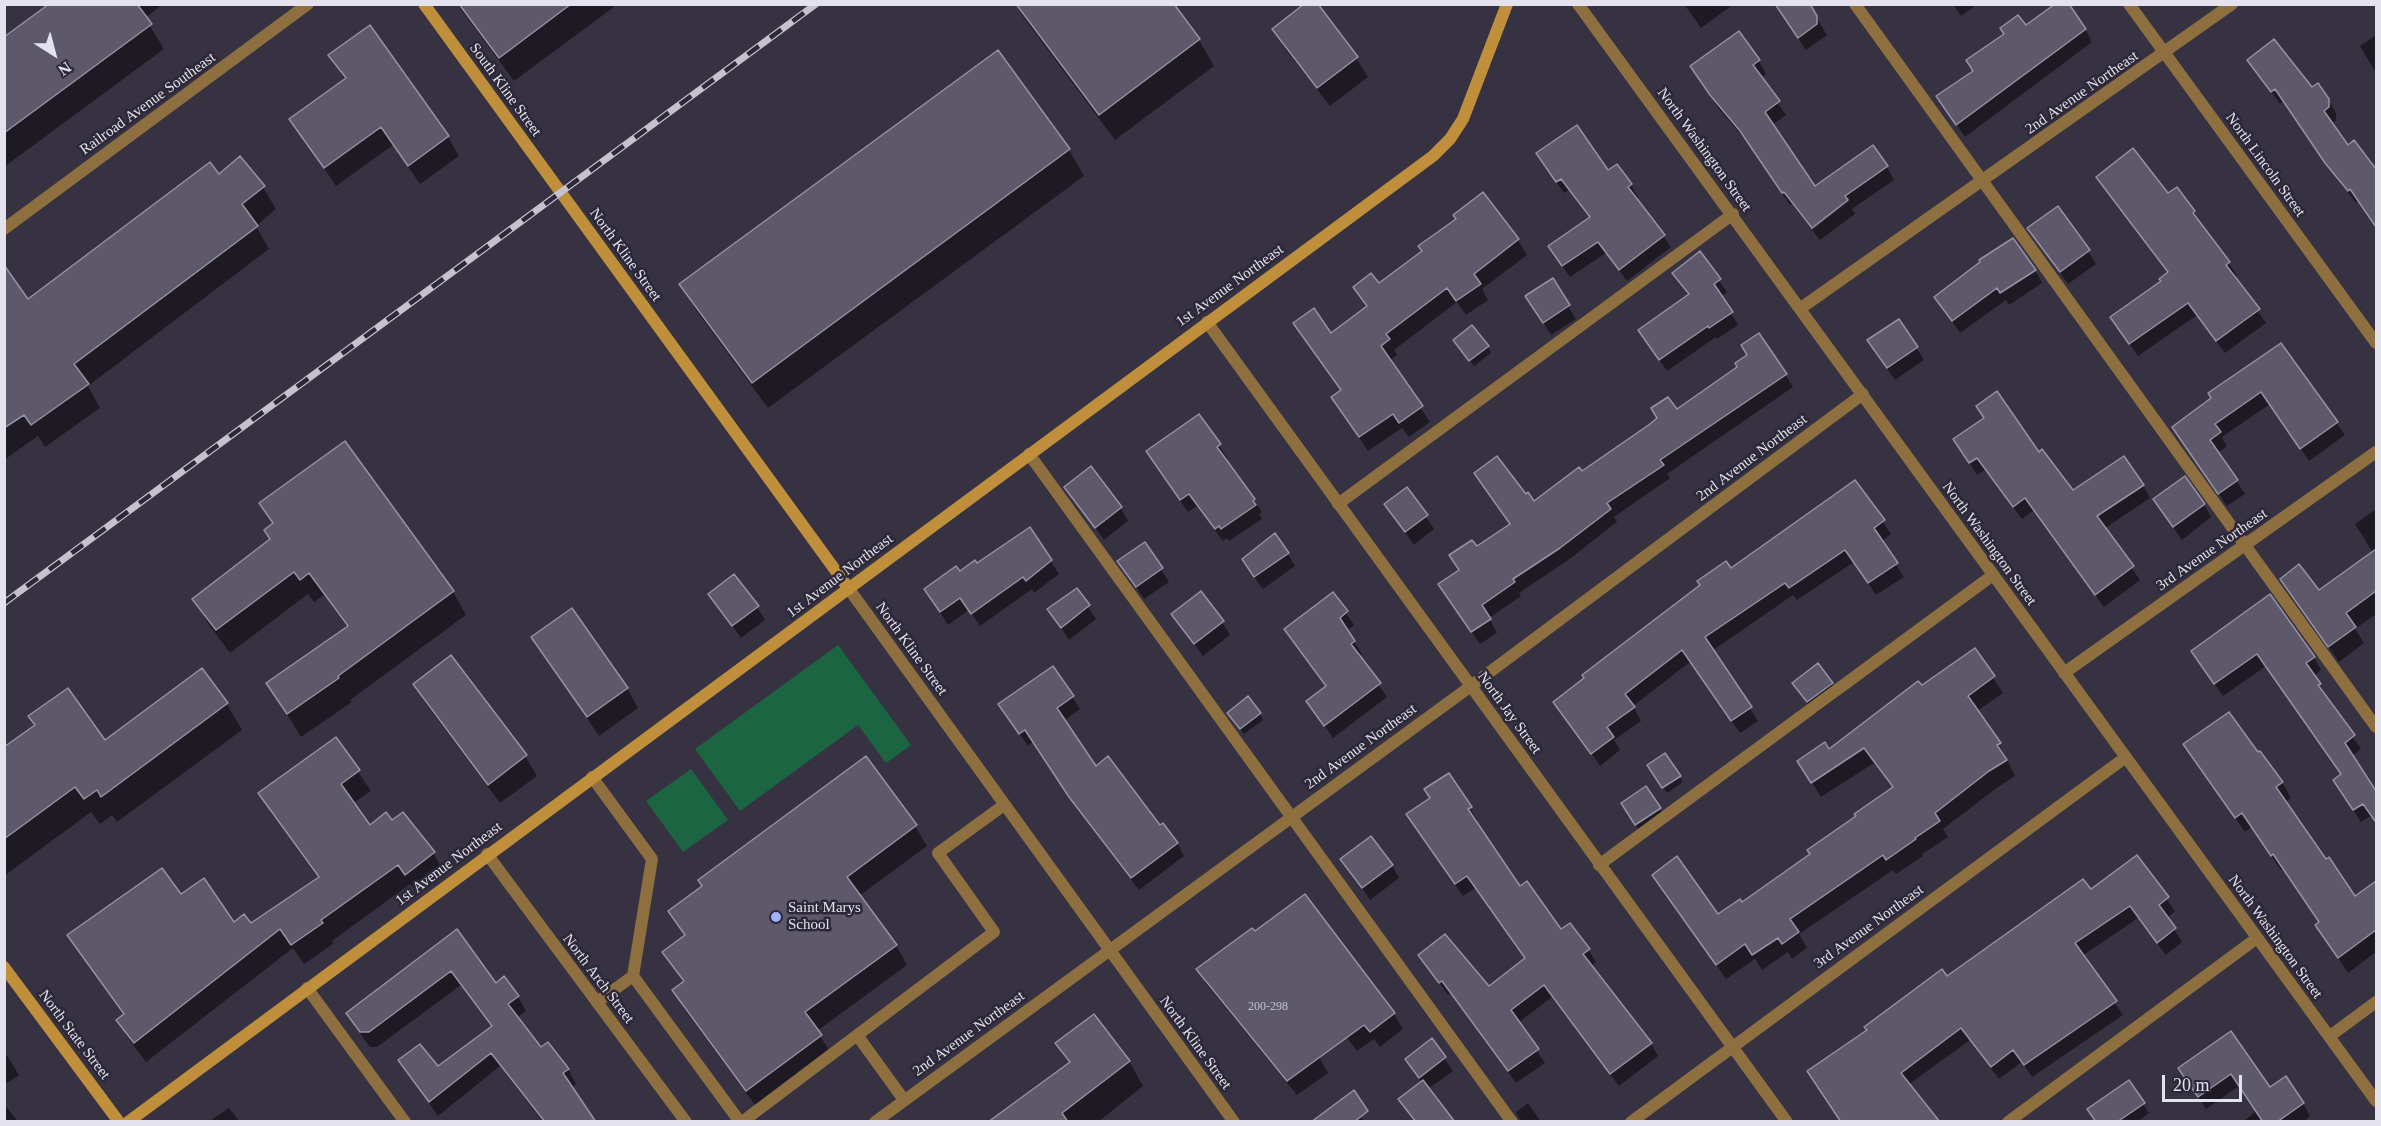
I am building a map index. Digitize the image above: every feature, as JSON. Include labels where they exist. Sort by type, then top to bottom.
[{"type":"street","name":"Railroad Avenue Southeast","points":[[4,229],[309,4]]},
{"type":"street","name":"South Kline Street","points":[[424,4],[562,194]]},
{"type":"street","name":"1st Avenue Northeast","points":[[128,1122],[487,854],[1433,156],[1450,139],[1463,119],[1507,4]]},
{"type":"street","name":"North Washington Street","points":[[1578,4],[1733,214],[2376,1101]]},
{"type":"street","points":[[1855,4],[2376,727]]},
{"type":"street","name":"North Lincoln Street","points":[[2129,4],[2376,343]]},
{"type":"street","name":"2nd Avenue Northeast","points":[[1801,308],[2232,4]]},
{"type":"street","name":"North Kline Street","points":[[562,194],[1234,1122]]},
{"type":"street","points":[[1338,504],[1733,214]]},
{"type":"street","name":"North Jay Street","points":[[1207,322],[1787,1122]]},
{"type":"street","name":"2nd Avenue Northeast","points":[[875,1122],[1471,686],[1863,394]]},
{"type":"street","name":"3rd Avenue Northeast","points":[[2064,672],[2376,452]]},
{"type":"street","points":[[1029,454],[1512,1122]]},
{"type":"street","points":[[1599,865],[1993,575]]},
{"type":"street","name":"3rd Avenue Northeast","points":[[1630,1122],[2126,758]]},
{"type":"street","points":[[592,777],[652,859],[633,976],[597,1002]]},
{"type":"street","points":[[633,976],[741,1122],[993,932],[938,853],[1004,805]]},
{"type":"street","name":"North Arch Street","points":[[487,854],[686,1122]]},
{"type":"street","points":[[2008,1122],[2257,938]]},
{"type":"street","name":"North State Street","points":[[4,967],[119,1122]]},
{"type":"street","points":[[307,988],[405,1122]]},
{"type":"street","points":[[2330,1036],[2376,1002]]},
{"type":"street","points":[[857,1035],[904,1100]]},
{"type":"green space","points":[[838,645],[911,745],[886,763],[858,725],[740,811],[695,749]]},
{"type":"green space","points":[[691,769],[728,820],[683,852],[646,801]]},
{"type":"building","points":[[49,4],[137,4],[152,24],[4,133],[4,37]]},
{"type":"building","points":[[459,4],[571,4],[499,58]]},
{"type":"building","points":[[1016,4],[1174,4],[1200,39],[1099,115]]},
{"type":"building","points":[[1304,4],[1318,4],[1358,57],[1317,88],[1272,29]]},
{"type":"building","points":[[1775,4],[1810,4],[1817,16],[1817,24],[1798,38]]},
{"type":"building","points":[[2055,4],[2069,4],[2086,29],[1956,125],[1936,96],[1973,71],[1966,60],[2004,34],[2000,28],[2018,15],[2026,25]]},
{"type":"building","points":[[370,25],[449,136],[408,166],[381,127],[324,168],[289,119],[346,78],[328,55]]},
{"type":"building","points":[[1739,31],[1760,60],[1753,65],[1780,101],[1765,112],[1815,186],[1873,145],[1888,166],[1845,196],[1848,200],[1812,228],[1784,192],[1782,193],[1740,131],[1710,95],[1690,66]]},
{"type":"building","points":[[2274,39],[2312,87],[2318,83],[2329,99],[2329,107],[2324,111],[2348,145],[2354,140],[2376,169],[2376,227],[2350,189],[2348,191],[2325,163],[2275,89],[2271,92],[2247,60]]},
{"type":"building","points":[[998,50],[1070,149],[752,383],[679,284]]},
{"type":"building","points":[[1577,125],[1608,170],[1617,164],[1632,184],[1628,187],[1665,235],[1619,270],[1598,242],[1562,266],[1548,246],[1590,217],[1561,179],[1556,182],[1536,153]]},
{"type":"building","points":[[2133,148],[2168,193],[2177,187],[2195,211],[2193,213],[2230,262],[2226,265],[2260,309],[2216,341],[2188,303],[2129,344],[2110,317],[2161,281],[2159,279],[2168,272],[2096,177]]},
{"type":"building","points":[[240,156],[265,186],[242,204],[258,226],[74,364],[89,384],[31,425],[24,415],[4,428],[4,265],[28,299],[210,162],[219,174]]},
{"type":"building","points":[[1483,192],[1519,239],[1474,274],[1481,284],[1456,301],[1447,288],[1386,334],[1390,339],[1381,346],[1423,406],[1399,423],[1393,414],[1359,437],[1331,397],[1341,390],[1293,323],[1314,308],[1331,333],[1367,306],[1353,287],[1371,273],[1379,283],[1422,251],[1418,246],[1456,219],[1453,215]]},
{"type":"building","points":[[2058,206],[2090,250],[2060,272],[2027,228]]},
{"type":"building","points":[[2013,238],[2036,270],[2000,293],[1997,288],[1952,321],[1934,297],[1980,262],[1979,260]]},
{"type":"building","points":[[1700,251],[1721,279],[1714,284],[1733,312],[1709,328],[1708,326],[1659,360],[1638,330],[1689,294],[1672,273]]},
{"type":"building","points":[[1553,278],[1570,305],[1543,323],[1525,296]]},
{"type":"building","points":[[1899,319],[1918,347],[1887,368],[1867,340]]},
{"type":"building","points":[[1472,325],[1489,346],[1469,361],[1453,340]]},
{"type":"building","points":[[1759,333],[1787,374],[1660,460],[1664,465],[1607,503],[1611,509],[1560,548],[1513,579],[1515,582],[1482,605],[1491,619],[1471,632],[1438,584],[1459,570],[1449,555],[1472,540],[1477,546],[1510,524],[1474,473],[1497,456],[1534,501],[1579,467],[1582,471],[1650,424],[1657,418],[1651,408],[1668,397],[1677,409],[1737,367],[1735,363],[1747,355],[1741,345]]},
{"type":"building","points":[[2281,343],[2338,422],[2300,449],[2261,392],[2215,424],[2221,432],[2210,440],[2238,480],[2218,494],[2172,427],[2211,398],[2208,393]]},
{"type":"building","points":[[1997,391],[2039,452],[2042,449],[2073,490],[2124,456],[2144,485],[2097,516],[2134,566],[2095,595],[2025,498],[2013,507],[1977,458],[1969,463],[1953,439],[1984,418],[1976,406]]},
{"type":"building","points":[[1199,414],[1221,444],[1217,447],[1255,499],[1253,501],[1256,505],[1221,529],[1219,526],[1215,529],[1189,494],[1180,500],[1146,451]]},
{"type":"building","points":[[345,441],[454,591],[338,676],[339,678],[287,714],[266,683],[348,626],[309,573],[300,580],[294,572],[216,630],[192,599],[270,539],[264,530],[273,523],[259,503]]},
{"type":"building","points":[[1091,466],[1122,507],[1095,528],[1064,487]]},
{"type":"building","points":[[2185,476],[2205,504],[2173,527],[2153,499]]},
{"type":"building","points":[[1855,480],[1885,520],[1874,528],[1898,563],[1868,583],[1845,550],[1789,588],[1785,583],[1705,637],[1752,707],[1731,721],[1682,650],[1625,694],[1635,707],[1607,727],[1614,737],[1591,754],[1553,702],[1584,678],[1582,675],[1700,585],[1697,581],[1726,561],[1731,568]]},
{"type":"building","points":[[1407,487],[1428,515],[1405,532],[1384,504]]},
{"type":"building","points":[[1030,527],[1052,560],[1026,581],[1023,577],[971,614],[960,598],[940,612],[924,589],[956,566],[960,571],[975,560],[977,563]]},
{"type":"building","points":[[1275,533],[1289,553],[1254,577],[1242,559]]},
{"type":"building","points":[[1145,542],[1163,568],[1136,587],[1117,561]]},
{"type":"building","points":[[2376,549],[2376,591],[2346,613],[2356,627],[2328,647],[2280,579],[2299,564],[2319,590]]},
{"type":"building","points":[[734,574],[759,606],[732,626],[708,594]]},
{"type":"building","points":[[1077,588],[1090,605],[1061,628],[1047,609]]},
{"type":"building","points":[[1201,591],[1224,621],[1194,644],[1171,614]]},
{"type":"building","points":[[1333,592],[1348,611],[1340,618],[1355,641],[1351,644],[1381,683],[1324,726],[1306,701],[1326,686],[1284,629]]},
{"type":"building","points":[[2270,594],[2315,657],[2306,663],[2321,684],[2318,685],[2355,735],[2345,743],[2376,791],[2375,821],[2363,804],[2353,810],[2333,780],[2341,774],[2257,654],[2214,684],[2191,651]]},
{"type":"building","points":[[572,608],[628,688],[587,717],[531,637]]},
{"type":"building","points":[[1975,648],[1995,676],[1968,696],[2001,743],[1997,745],[2007,760],[1989,771],[1935,813],[1940,821],[1916,839],[1886,860],[1883,855],[1790,919],[1799,932],[1782,944],[1778,938],[1752,955],[1745,944],[1716,965],[1652,875],[1677,856],[1718,914],[1740,899],[1742,902],[1810,854],[1807,850],[1893,787],[1864,748],[1811,783],[1797,761],[1825,742],[1829,749],[1918,681],[1922,685]]},
{"type":"building","points":[[451,655],[527,755],[488,785],[413,684]]},
{"type":"building","points":[[1818,663],[1833,683],[1807,702],[1792,683]]},
{"type":"building","points":[[1053,666],[1074,696],[1057,708],[1096,766],[1108,756],[1160,825],[1163,823],[1178,843],[1131,878],[1069,797],[1025,730],[1019,734],[998,704]]},
{"type":"building","points":[[202,668],[228,703],[101,797],[97,790],[84,799],[75,787],[4,839],[4,747],[35,725],[28,716],[68,688],[105,740]]},
{"type":"building","points":[[1248,696],[1261,713],[1240,729],[1227,713]]},
{"type":"building","points":[[2229,712],[2283,782],[2276,787],[2326,859],[2329,857],[2355,896],[2376,881],[2376,930],[2338,958],[2315,925],[2319,922],[2273,854],[2271,856],[2242,813],[2235,818],[2183,744]]},
{"type":"building","points":[[336,737],[360,770],[341,784],[370,825],[386,812],[392,820],[403,812],[435,852],[405,875],[398,865],[321,920],[323,923],[291,945],[280,929],[134,1043],[116,1020],[124,1014],[67,935],[162,868],[181,894],[204,878],[234,922],[244,914],[251,923],[319,877],[258,793]]},
{"type":"building","points":[[1665,753],[1681,776],[1662,788],[1647,765]]},
{"type":"building","points":[[866,756],[917,825],[847,877],[897,945],[805,1012],[822,1035],[746,1091],[672,990],[684,981],[662,952],[685,935],[668,911],[702,886],[698,880]]},
{"type":"building","points":[[1449,773],[1472,807],[1468,809],[1520,886],[1527,881],[1561,929],[1570,923],[1590,949],[1583,954],[1652,1043],[1610,1074],[1544,985],[1511,1010],[1539,1049],[1508,1071],[1442,981],[1439,983],[1418,955],[1445,934],[1489,986],[1525,958],[1467,876],[1455,884],[1406,814],[1430,798],[1424,789]]},
{"type":"building","points":[[1646,786],[1661,808],[1635,825],[1621,803]]},
{"type":"building","points":[[1371,836],[1393,865],[1362,888],[1340,859]]},
{"type":"building","points":[[2137,855],[2169,897],[2159,905],[2176,928],[2157,943],[2130,906],[2075,943],[2117,1001],[2024,1065],[2013,1050],[1991,1067],[1961,1028],[1901,1073],[1940,1122],[1841,1122],[1807,1071],[1867,1030],[1864,1027],[1942,969],[1947,976],[2083,879],[2091,889]]},
{"type":"building","points":[[1305,894],[1395,1013],[1370,1032],[1364,1025],[1287,1081],[1196,969],[1252,928],[1255,931]]},
{"type":"building","points":[[457,929],[496,983],[504,976],[519,996],[508,1004],[541,1047],[548,1042],[569,1069],[563,1073],[596,1122],[545,1122],[491,1053],[429,1102],[398,1060],[420,1044],[438,1066],[492,1026],[451,971],[369,1032],[360,1032],[346,1013]]},
{"type":"building","points":[[1094,1014],[1130,1061],[1062,1113],[1068,1122],[988,1122],[1070,1062],[1055,1043]]},
{"type":"building","points":[[2231,1031],[2270,1087],[2286,1076],[2304,1103],[2277,1122],[2263,1122],[2231,1074],[2198,1097],[2178,1068]]},
{"type":"building","points":[[1432,1038],[1446,1057],[1419,1078],[1405,1059]]},
{"type":"building","points":[[1423,1080],[1455,1122],[1416,1122],[1398,1099]]},
{"type":"building","points":[[2129,1080],[2145,1103],[2117,1122],[2096,1122],[2087,1109]]},
{"type":"building","points":[[1354,1090],[1368,1111],[1354,1122],[1311,1122]]},
{"type":"railway","points":[[4,603],[816,4]]},
{"type":"place","name":"Saint Marys School","points":[[776,917]]}]
